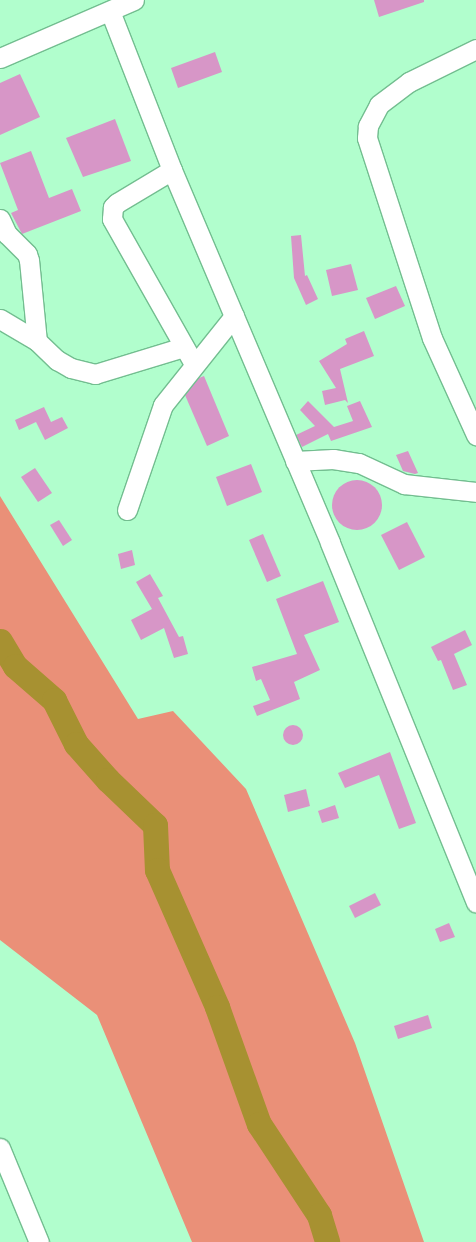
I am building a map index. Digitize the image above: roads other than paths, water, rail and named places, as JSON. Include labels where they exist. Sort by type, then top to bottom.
[{"type":"street","points":[[0,58],[134,0]]},
{"type":"street","points":[[110,11],[172,170],[295,460],[476,903]]},
{"type":"street","points":[[476,49],[409,82],[379,105],[368,126],[367,138],[432,338],[476,435]]},
{"type":"street","points":[[172,170],[112,207],[112,219],[194,364]]},
{"type":"street","points":[[0,219],[7,234],[21,247],[29,260],[37,341]]},
{"type":"street","points":[[127,510],[156,419],[174,389],[234,316]]},
{"type":"street","points":[[0,319],[37,341],[57,360],[71,368],[95,374],[184,347]]},
{"type":"street","points":[[295,460],[333,459],[358,463],[404,484],[476,492]]},
{"type":"street","points":[[0,1148],[39,1242]]},
{"type":"waterway","points":[[0,641],[15,666],[54,700],[76,744],[108,780],[155,825],[157,870],[217,1007],[259,1124],[319,1215],[327,1242]]}]
